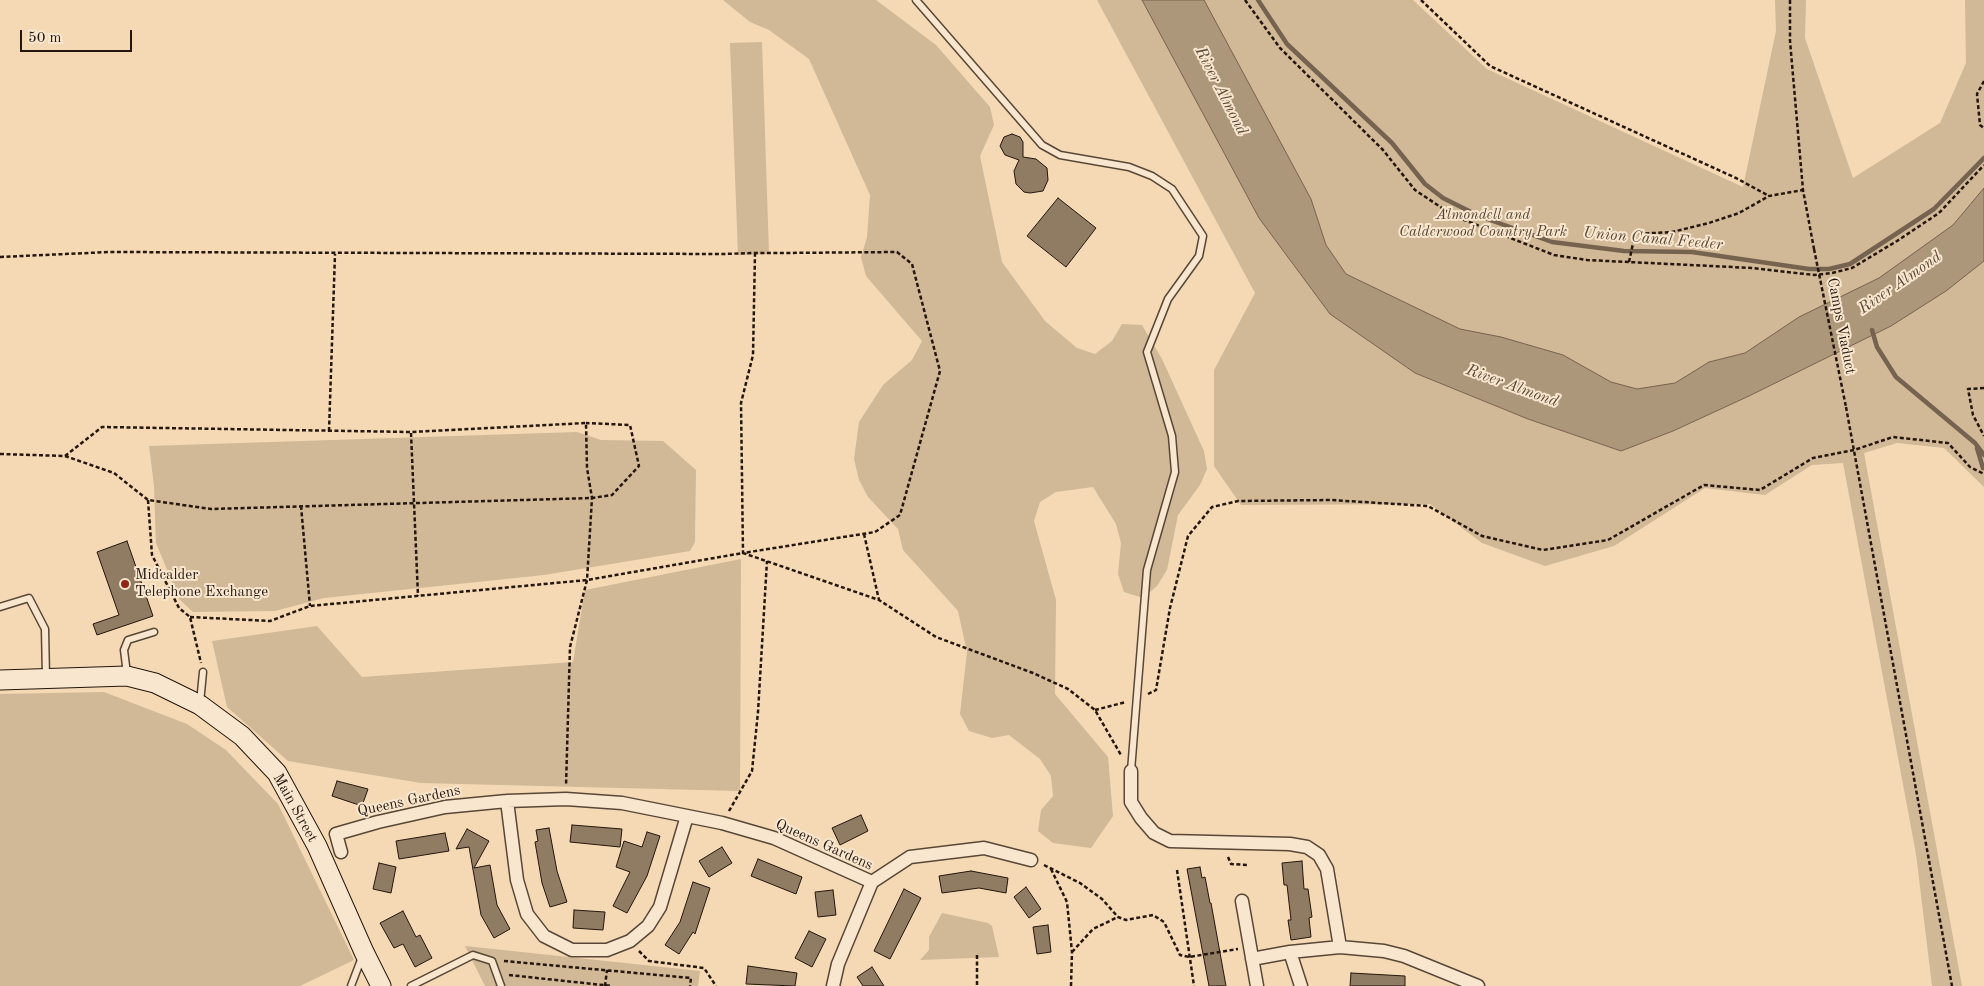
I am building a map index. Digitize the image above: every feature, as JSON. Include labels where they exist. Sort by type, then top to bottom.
[{"type":"main road","name":"Main Street","points":[[0,680],[127,676],[155,683],[200,705],[242,736],[277,773],[317,846],[381,986]]},
{"type":"street","points":[[1131,771],[1132,802],[1141,818],[1154,833],[1170,841],[1290,844],[1308,847],[1319,856],[1327,870],[1340,947]]},
{"type":"street","name":"Queens Gardens","points":[[341,852],[336,834],[378,822],[445,807],[507,801],[566,799],[622,803],[722,823],[774,838],[872,882],[838,964],[833,986]]},
{"type":"street","points":[[507,801],[517,880],[527,914],[544,936],[572,950],[607,950],[630,941],[648,926],[660,907],[686,816]]},
{"type":"street","points":[[872,882],[910,857],[984,848],[1031,860]]},
{"type":"street","points":[[1242,901],[1257,986]]},
{"type":"street","points":[[1251,953],[1290,952],[1340,947],[1384,951],[1404,956],[1478,986]]},
{"type":"street","points":[[1290,952],[1301,986]]},
{"type":"lane","points":[[916,0],[1042,145],[1060,156],[1129,167],[1152,176],[1172,189],[1203,236],[1199,256],[1168,299],[1147,352],[1172,436],[1175,472],[1147,570],[1131,771]]},
{"type":"lane","points":[[0,607],[29,598],[46,629],[46,678]]},
{"type":"lane","points":[[127,676],[124,650],[128,640],[154,632]]},
{"type":"lane","points":[[200,705],[203,672]]},
{"type":"lane","points":[[352,986],[364,952]]},
{"type":"lane","points":[[411,986],[473,955],[492,961],[501,986]]},
{"type":"path","points":[[1245,0],[1280,48],[1383,150],[1415,190],[1454,216],[1554,255],[1587,260],[1752,268],[1814,275],[1845,270],[1852,268],[1897,241],[1939,213],[1984,166]]},
{"type":"path","points":[[1420,0],[1490,66],[1736,178],[1769,196]]},
{"type":"path","name":"Camps Viaduct","points":[[1790,0],[1790,41],[1803,190],[1854,450],[1952,986]]},
{"type":"path","points":[[1984,81],[1977,94],[1980,125],[1984,128]]},
{"type":"path","points":[[1629,262],[1635,234],[1672,232],[1709,223],[1739,213],[1769,196],[1803,190]]},
{"type":"path","points":[[0,256],[109,252],[335,254],[897,252],[912,264],[940,371],[900,515],[874,532],[587,580],[310,606],[270,621],[190,617],[179,608],[152,555],[148,500]]},
{"type":"path","points":[[743,553],[741,403],[753,355],[755,253]]},
{"type":"path","points":[[328,431],[335,254]]},
{"type":"path","points":[[1984,388],[1968,389],[1973,415],[1984,436]]},
{"type":"path","points":[[0,454],[65,456],[114,473],[148,500],[211,509],[592,498],[612,495],[639,466],[630,425],[586,423],[412,432],[102,427],[65,456]]},
{"type":"path","points":[[566,799],[570,647],[587,580],[592,498],[586,468],[586,423]]},
{"type":"path","points":[[412,432],[418,596]]},
{"type":"path","points":[[1094,710],[1136,700],[1156,690],[1170,608],[1188,536],[1212,507],[1238,501],[1331,500],[1428,506],[1482,536],[1544,550],[1608,540],[1704,485],[1760,490],[1813,458],[1854,450],[1893,437],[1948,443],[1970,467],[1984,474]]},
{"type":"path","points":[[301,506],[310,606]]},
{"type":"path","points":[[864,534],[878,600]]},
{"type":"path","points":[[743,553],[878,600],[936,637],[1033,673],[1068,689],[1094,710],[1131,771]]},
{"type":"path","points":[[722,823],[752,771],[758,712],[766,561]]},
{"type":"path","points":[[190,617],[203,672]]},
{"type":"path","points":[[1031,860],[1080,884],[1102,900],[1118,917],[1126,920],[1153,915],[1164,922],[1180,955],[1189,957],[1251,953]]},
{"type":"path","points":[[1050,868],[1067,902],[1072,952],[1071,986]]},
{"type":"path","points":[[1177,870],[1194,986]]},
{"type":"path","points":[[1072,952],[1093,929],[1118,917]]},
{"type":"path","points":[[630,941],[649,961],[704,968],[716,986]]},
{"type":"path","points":[[977,955],[977,986]]},
{"type":"path","points":[[492,961],[513,960],[691,978],[690,986]]},
{"type":"path","points":[[605,986],[607,970]]},
{"type":"path","points":[[497,975],[612,986]]},
{"type":"green space","points":[[723,0],[876,0],[936,45],[990,107],[994,125],[980,156],[1002,262],[1045,321],[1077,348],[1095,354],[1112,341],[1122,324],[1142,325],[1162,359],[1204,451],[1207,469],[1200,485],[1178,515],[1167,570],[1157,586],[1143,598],[1124,592],[1118,574],[1121,543],[1116,524],[1093,487],[1056,492],[1040,502],[1034,521],[1056,600],[1055,694],[1108,757],[1113,816],[1091,848],[1053,843],[1038,831],[1041,810],[1053,796],[1051,776],[1040,759],[1009,735],[992,738],[969,731],[960,714],[967,652],[958,611],[903,550],[898,529],[868,497],[859,480],[854,459],[859,422],[883,385],[912,360],[922,341],[866,276],[861,257],[867,237],[870,195],[809,59],[769,30],[750,22]]},
{"type":"green space","name":"Almondell and Calderwood Country Park","points":[[1097,0],[1413,0],[1487,69],[1743,187],[1776,31],[1775,0],[1806,0],[1805,38],[1853,178],[1940,123],[1966,63],[1965,0],[1984,0],[1984,487],[1944,448],[1897,443],[1864,453],[1962,986],[1932,986],[1916,854],[1843,463],[1812,465],[1765,495],[1705,488],[1614,546],[1545,566],[1482,543],[1430,504],[1241,505],[1214,466],[1214,370],[1255,293]],"holes":[[[1873,334],[1749,396],[1673,431],[1621,451],[1528,419],[1415,373],[1627,428]]]},
{"type":"green space","points":[[762,42],[769,254],[738,255],[730,43]]},
{"type":"green space","points":[[577,432],[601,440],[663,441],[696,470],[695,542],[690,551],[544,575],[324,598],[275,611],[193,612],[179,599],[156,543],[154,486],[149,446]]},
{"type":"green space","points":[[741,559],[740,791],[421,783],[288,761],[227,707],[212,641],[317,626],[362,677],[573,662],[585,590]]},
{"type":"green space","points":[[104,692],[187,724],[226,750],[278,804],[354,960],[300,986],[0,986],[0,694]]},
{"type":"green space","points":[[942,913],[988,923],[992,926],[999,957],[920,960],[929,950],[929,937]]},
{"type":"green space","points":[[465,946],[700,971],[698,986],[485,986]]},
{"type":"water","name":"River Almond","points":[[1142,0],[1204,0],[1311,199],[1326,245],[1346,274],[1460,329],[1501,337],[1563,355],[1611,382],[1637,389],[1675,383],[1709,362],[1745,353],[1799,317],[1879,278],[1953,225],[1984,188],[1984,261],[1946,291],[1891,326],[1749,396],[1673,431],[1621,451],[1528,419],[1415,373],[1330,314],[1259,218]]},
{"type":"building","points":[[1012,134],[1020,137],[1023,142],[1023,157],[1036,159],[1047,168],[1048,180],[1043,191],[1024,192],[1016,184],[1014,171],[1019,160],[1005,155],[1000,146],[1004,137]]},
{"type":"building","points":[[1058,198],[1096,228],[1066,267],[1027,236]]},
{"type":"building","name":"Midcalder Telephone Exchange","points":[[127,541],[153,616],[97,635],[93,624],[119,615],[97,552]]},
{"type":"building","points":[[337,781],[368,789],[362,806],[332,796]]},
{"type":"building","points":[[861,815],[868,831],[840,845],[832,828]]},
{"type":"building","points":[[572,825],[622,829],[620,847],[570,842]]},
{"type":"building","points":[[549,828],[557,871],[567,902],[550,907],[542,883],[535,842],[538,841],[536,830]]},
{"type":"building","points":[[467,829],[489,841],[474,868],[490,865],[497,905],[510,929],[494,938],[481,915],[469,847],[456,849]]},
{"type":"building","points":[[647,832],[660,836],[647,876],[627,913],[613,906],[630,872],[616,867],[624,841],[642,847]]},
{"type":"building","points":[[445,833],[449,851],[399,859],[396,841]]},
{"type":"building","points":[[722,847],[732,863],[709,877],[699,861]]},
{"type":"building","points":[[758,859],[802,877],[796,894],[751,876]]},
{"type":"building","points":[[1302,861],[1304,889],[1308,889],[1312,917],[1309,918],[1311,937],[1291,940],[1288,920],[1291,920],[1287,885],[1284,885],[1282,863]]},
{"type":"building","points":[[379,863],[396,867],[391,893],[373,889]]},
{"type":"building","points":[[1200,867],[1202,878],[1205,877],[1211,903],[1226,986],[1209,986],[1187,869]]},
{"type":"building","points":[[971,871],[1008,878],[1006,893],[979,888],[942,893],[939,876]]},
{"type":"building","points":[[693,882],[710,888],[695,934],[693,932],[679,954],[665,945],[680,922]]},
{"type":"building","points":[[1026,887],[1041,909],[1029,918],[1014,897]]},
{"type":"building","points":[[904,889],[921,898],[890,959],[874,951]]},
{"type":"building","points":[[833,890],[836,915],[818,917],[815,892]]},
{"type":"building","points":[[574,910],[605,912],[603,930],[573,928]]},
{"type":"building","points":[[403,911],[416,937],[420,935],[432,958],[415,967],[403,944],[394,948],[380,923]]},
{"type":"building","points":[[1048,925],[1051,952],[1037,954],[1033,927]]},
{"type":"building","points":[[809,931],[826,939],[812,967],[795,958]]},
{"type":"building","points":[[748,966],[797,973],[795,986],[746,984]]},
{"type":"building","points":[[872,967],[884,986],[863,986],[857,977]]},
{"type":"building","points":[[1351,973],[1405,976],[1405,986],[1350,986]]},
{"type":"waterway","name":"Union Canal Feeder","points":[[1258,0],[1287,44],[1392,143],[1425,184],[1443,198],[1479,216],[1552,242],[1624,251],[1692,252],[1809,269],[1829,269],[1850,264],[1934,209],[1984,158]]},
{"type":"waterway","points":[[1872,330],[1877,347],[1896,377],[1975,443],[1984,455]]},
{"type":"waterway","points":[[1977,448],[1983,468]]},
{"type":"place","name":"Midcalder Telephone Exchange","points":[[125,584]]}]
